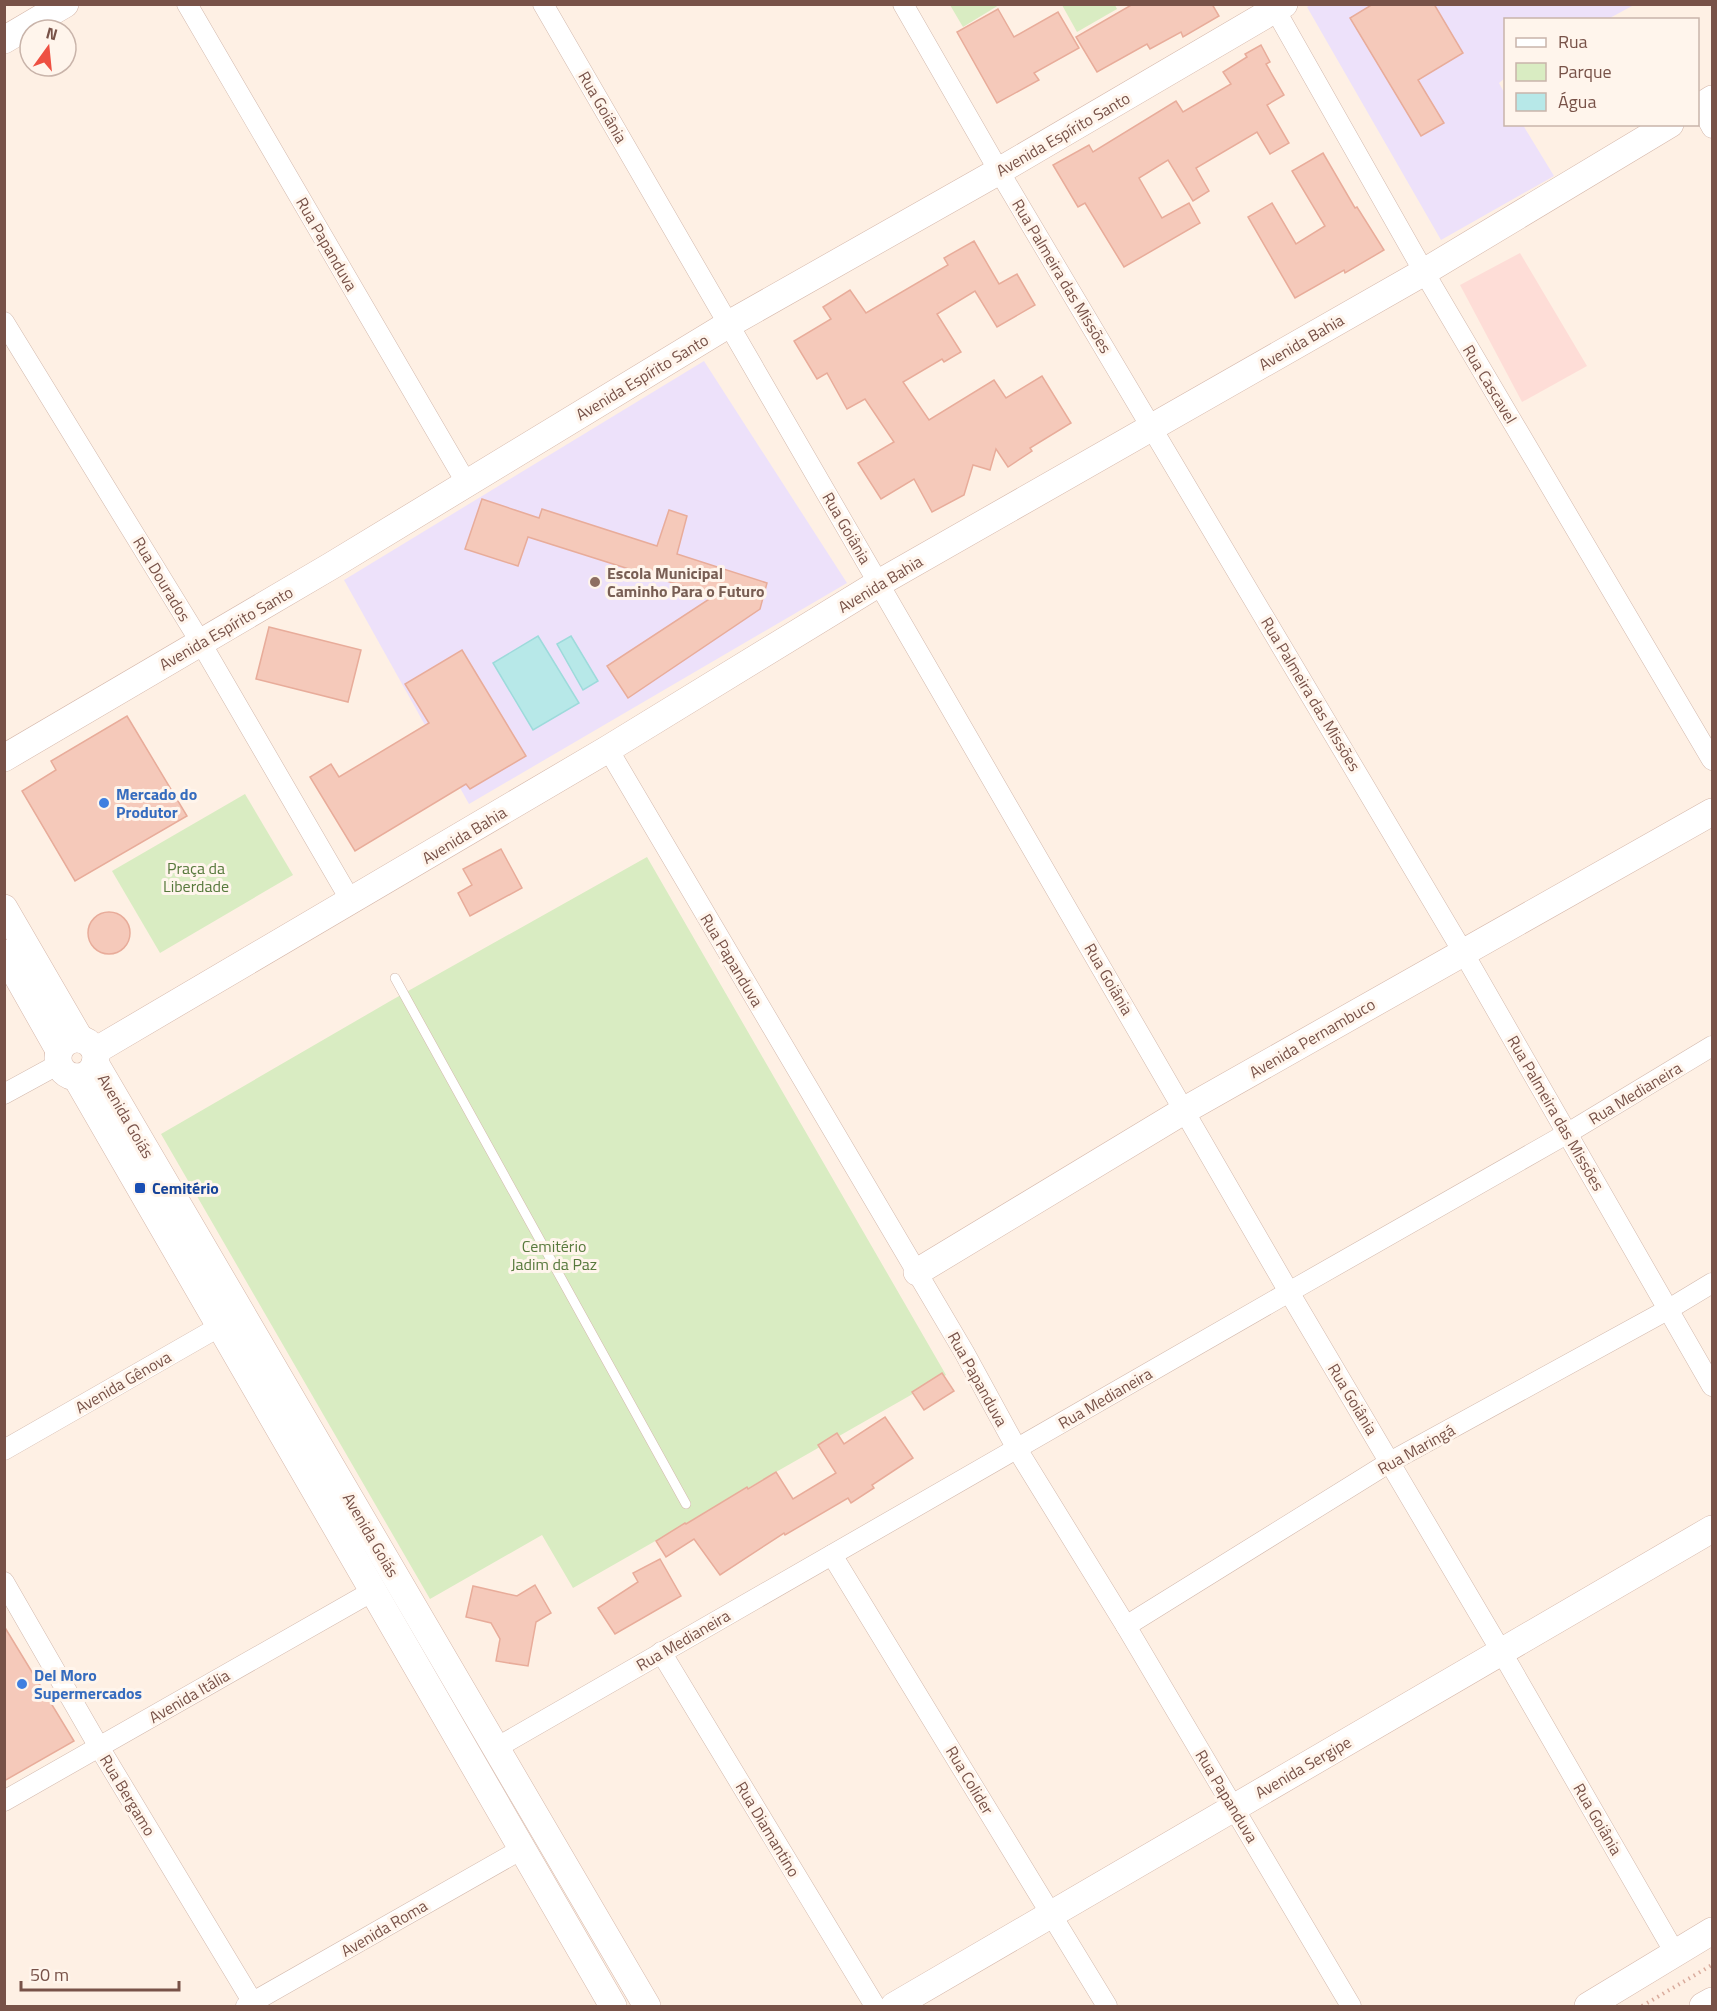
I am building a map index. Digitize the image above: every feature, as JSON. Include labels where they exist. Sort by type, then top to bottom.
[{"type":"street","points":[[4,40],[65,4]]},
{"type":"street","name":"Rua Papanduva","points":[[187,4],[467,484]]},
{"type":"street","name":"Rua Goiânia","points":[[543,4],[1289,1292],[1501,1651],[1675,1953]]},
{"type":"street","name":"Rua Palmeira das Missões","points":[[903,4],[999,171],[1463,952],[1713,1386]]},
{"type":"street","name":"Avenida Espírito Santo","points":[[4,758],[467,484],[729,324],[999,171],[1277,6]]},
{"type":"street","name":"Rua Cascavel","points":[[1277,6],[1424,272],[1713,760]]},
{"type":"street","name":"Avenida Bahia","points":[[77,1058],[351,901],[608,749],[879,583],[1424,272],[1667,126]]},
{"type":"street","name":"Rua Dourados","points":[[4,322],[201,643],[351,901]]},
{"type":"street","name":"Rua Papanduva","points":[[608,749],[964,1352],[1017,1449],[1126,1626],[1351,2007]]},
{"type":"street","name":"Avenida Pernambuco","points":[[917,1272],[1185,1110],[1713,812]]},
{"type":"street","name":"Avenida Goiás","points":[[4,908],[77,1058]]},
{"type":"street","name":"Avenida Goiás","points":[[4,953],[77,1058],[231,1320],[496,1748],[647,2007]]},
{"type":"street","name":"Rua Medianeira","points":[[496,1748],[1568,1133],[1713,1046]]},
{"type":"street","points":[[4,1094],[77,1058]]},
{"type":"street","name":"Rua Maringá","points":[[1126,1626],[1390,1462],[1713,1283]]},
{"type":"street","name":"Avenida Goiás","points":[[231,1320],[373,1591],[614,2007]]},
{"type":"street","name":"Avenida Gênova","points":[[4,1450],[231,1320]]},
{"type":"street","name":"Avenida Sergipe","points":[[894,2007],[1233,1807],[1713,1529]]},
{"type":"street","name":"Rua Colider","points":[[832,1555],[1107,2007]]},
{"type":"street","name":"Rua Bergamo","points":[[4,1582],[251,2005]]},
{"type":"street","name":"Avenida Itália","points":[[4,1802],[373,1591]]},
{"type":"street","name":"Rua Diamantino","points":[[661,1652],[875,2007]]},
{"type":"street","name":"Avenida Roma","points":[[251,2005],[522,1849]]},
{"type":"street","points":[[1588,2007],[1713,1931]]},
{"type":"street","points":[[1703,2007],[1713,2001]]},
{"type":"lane","points":[[395,978],[686,1504]]},
{"type":"path","points":[[1642,2007],[1713,1965]]},
{"type":"shaded area","points":[[1312,4],[1634,5],[1610,18],[1504,18],[1504,79],[1499,83],[1504,92],[1504,126],[1524,126],[1554,176],[1441,240],[1307,7]]},
{"type":"shaded area","points":[[1520,253],[1587,366],[1522,402],[1460,285]]},
{"type":"shaded area","name":"Escola Municipal Caminho Para o Futuro","points":[[704,361],[847,583],[469,804],[344,580]]},
{"type":"green space","points":[[950,5],[999,5],[963,27]]},
{"type":"green space","points":[[1062,5],[1115,5],[1117,9],[1077,32]]},
{"type":"green space","name":"Praça da Liberdade","points":[[245,794],[293,875],[160,953],[112,871]]},
{"type":"green space","name":"Cemitério Jadim da Paz","points":[[647,857],[946,1375],[573,1588],[542,1535],[430,1599],[161,1134],[392,1000]]},
{"type":"water","points":[[538,636],[579,703],[533,730],[493,663]]},
{"type":"water","points":[[571,636],[598,681],[583,690],[557,644]]},
{"type":"building","points":[[1133,4],[1212,4],[1219,16],[1183,37],[1181,32],[1150,49],[1147,44],[1097,72],[1076,37]]},
{"type":"building","points":[[1373,4],[1434,4],[1463,53],[1418,80],[1444,123],[1421,136],[1350,18]]},
{"type":"building","points":[[998,9],[1014,37],[1058,12],[1079,48],[1034,73],[1039,80],[997,103],[957,32]]},
{"type":"building","points":[[1261,45],[1270,62],[1266,64],[1284,95],[1267,105],[1289,143],[1270,154],[1257,132],[1196,168],[1209,191],[1193,201],[1168,160],[1139,178],[1162,218],[1189,203],[1200,223],[1124,267],[1085,203],[1078,207],[1053,165],[1089,145],[1093,152],[1176,101],[1183,112],[1231,84],[1223,72],[1247,57],[1245,54]]},
{"type":"building","points":[[1323,153],[1355,208],[1357,207],[1384,250],[1295,298],[1248,217],[1272,203],[1296,244],[1325,226],[1292,171]]},
{"type":"building","points":[[974,241],[999,284],[1017,274],[1035,305],[997,327],[975,291],[937,314],[961,352],[944,362],[942,359],[903,382],[929,420],[994,380],[1006,398],[1042,376],[1071,423],[1030,448],[1032,451],[1008,467],[996,449],[990,470],[973,465],[964,495],[932,512],[914,479],[881,499],[858,463],[894,442],[865,399],[847,409],[827,373],[817,379],[794,341],[831,319],[823,307],[850,290],[866,313],[948,265],[944,258]]},
{"type":"building","points":[[482,499],[539,518],[542,509],[657,546],[669,510],[687,516],[677,554],[767,583],[760,609],[628,698],[607,666],[714,596],[528,537],[518,566],[465,549]]},
{"type":"building","points":[[269,627],[361,650],[348,702],[256,679]]},
{"type":"building","points":[[462,650],[526,756],[470,789],[466,784],[355,851],[310,777],[331,764],[339,777],[429,723],[405,684]]},
{"type":"building","name":"Mercado do Produtor","points":[[127,716],[187,816],[75,881],[22,791],[56,770],[51,761]]},
{"type":"building","points":[[501,849],[522,888],[470,916],[458,893],[472,885],[463,869]]},
{"type":"building","points":[[109,912],[124,918],[130,933],[124,948],[109,954],[94,948],[88,933],[94,918]]},
{"type":"building","points":[[942,1373],[954,1391],[924,1410],[912,1392]]},
{"type":"building","points":[[885,1417],[913,1458],[872,1485],[874,1488],[851,1503],[848,1498],[785,1535],[784,1533],[720,1575],[694,1539],[666,1557],[656,1541],[776,1472],[793,1499],[836,1473],[818,1445],[837,1433],[844,1444]]},
{"type":"building","points":[[660,1559],[681,1596],[615,1634],[598,1608],[638,1582],[633,1573]]},
{"type":"building","points":[[535,1585],[551,1613],[536,1622],[528,1666],[496,1661],[500,1639],[491,1623],[466,1617],[473,1586],[517,1596]]},
{"type":"building","name":"Del Moro Supermercados","points":[[4,1626],[74,1741],[4,1781]]},
{"type":"place","name":"Escola Municipal Caminho Para o Futuro","points":[[595,582]]},
{"type":"place","name":"Mercado do Produtor","points":[[104,803]]},
{"type":"place","name":"Cemitério","points":[[140,1188]]},
{"type":"place","name":"Del Moro Supermercados","points":[[22,1684]]}]
